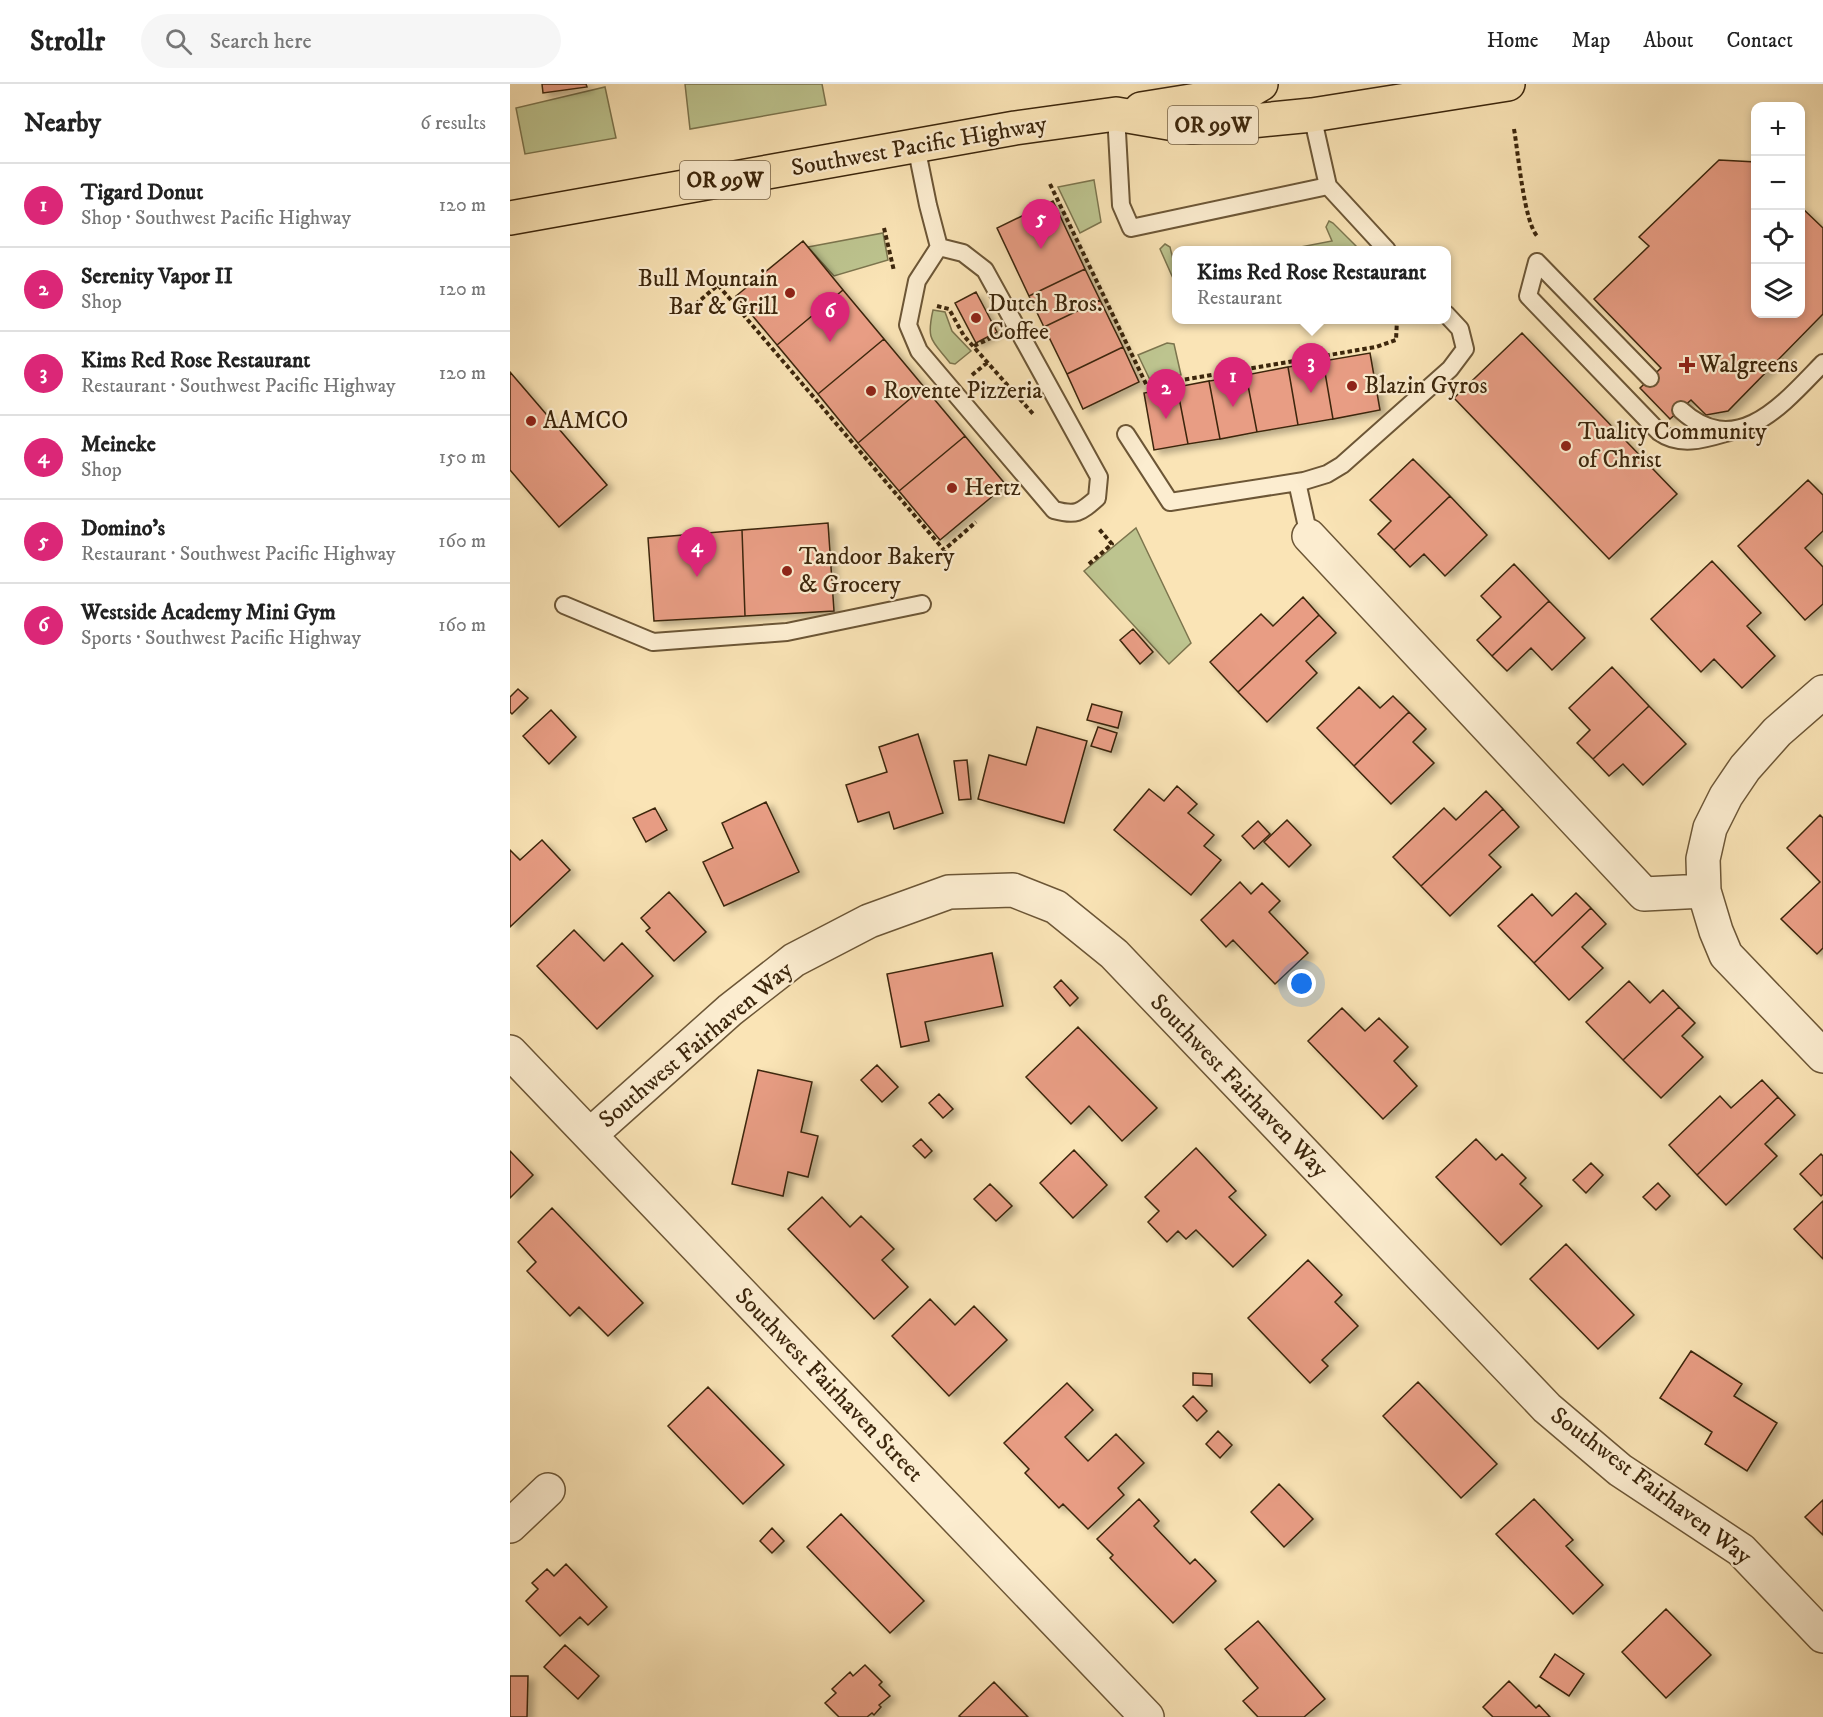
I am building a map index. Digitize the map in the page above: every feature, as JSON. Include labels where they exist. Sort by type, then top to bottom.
[{"type":"highway","name":"Southwest Pacific Highway","points":[[1116,114],[1167,84]]},
{"type":"highway","points":[[1116,114],[1241,93],[1261,84]]},
{"type":"highway","name":"Southwest Pacific Highway","points":[[510,218],[1015,128],[1116,114],[1192,127],[1312,115],[1508,84]]},
{"type":"street","points":[[1309,536],[1644,894],[1704,891]]},
{"type":"street","points":[[1823,693],[1777,732],[1745,768],[1726,796],[1710,828],[1703,860],[1704,891],[1726,955],[1823,1056]]},
{"type":"street","name":"Southwest Fairhaven Way","points":[[590,1135],[730,1010],[794,960],[869,921],[949,892],[1012,890],[1056,907],[1114,954],[1547,1408],[1620,1470],[1741,1551],[1823,1636]]},
{"type":"street","name":"Southwest Fairhaven Street","points":[[510,1052],[1147,1717]]},
{"type":"street","points":[[510,1526],[548,1490]]},
{"type":"lane","points":[[1116,114],[1120,205],[1131,228],[1328,186]]},
{"type":"lane","points":[[1312,115],[1328,186],[1383,246]]},
{"type":"lane","points":[[916,146],[939,248],[917,281],[908,326],[919,351],[1054,510],[1072,515],[1084,510],[1097,498],[1099,477],[985,270],[963,253],[939,248]]},
{"type":"lane","points":[[1650,378],[1537,262],[1528,296],[1668,439],[1688,442],[1736,430],[1759,421],[1778,409],[1823,363]]},
{"type":"lane","points":[[1126,434],[1170,502],[1297,482],[1327,474],[1342,465],[1450,369],[1465,349],[1460,329],[1451,319]]},
{"type":"lane","points":[[1681,410],[1710,428],[1736,430]]},
{"type":"lane","points":[[1297,482],[1309,536]]},
{"type":"lane","points":[[564,605],[653,642],[787,632],[922,604]]},
{"type":"path","points":[[1514,129],[1527,212],[1533,232],[1538,237]]},
{"type":"path","points":[[1050,184],[1147,386],[1376,347],[1396,340],[1397,324]]},
{"type":"path","points":[[884,228],[896,279]]},
{"type":"path","points":[[684,314],[718,285],[944,550],[976,522]]},
{"type":"path","points":[[934,305],[949,309],[964,336],[1041,424]]},
{"type":"path","points":[[974,346],[997,335]]},
{"type":"path","points":[[1089,564],[1112,544],[1098,528]]},
{"type":"green space","points":[[685,84],[822,84],[826,105],[690,129]]},
{"type":"green space","points":[[605,87],[616,138],[525,154],[516,108]]},
{"type":"green space","points":[[1094,180],[1101,222],[1080,233],[1058,187]]},
{"type":"green space","points":[[1329,221],[1333,223],[1356,246],[1306,246],[1332,241],[1326,227]]},
{"type":"green space","points":[[883,233],[888,260],[834,276],[808,247]]},
{"type":"green space","points":[[1165,244],[1170,247],[1172,276],[1160,249]]},
{"type":"green space","points":[[933,310],[945,312],[952,331],[971,351],[955,364],[950,363],[932,340],[930,328]]},
{"type":"green space","points":[[1167,343],[1174,344],[1181,375],[1150,380],[1138,355]]},
{"type":"green space","points":[[1136,528],[1191,643],[1169,664],[1084,571]]},
{"type":"building","points":[[542,84],[586,84],[587,87],[543,93]]},
{"type":"building","name":"Walgreens","points":[[1719,160],[1751,162],[1751,318],[1805,318],[1805,211],[1823,228],[1823,314],[1728,411],[1706,415],[1691,400],[1670,419],[1640,388],[1661,368],[1594,299],[1649,246],[1639,237]]},
{"type":"building","points":[[1053,201],[1085,269],[1029,296],[997,228]]},
{"type":"building","name":"Bull Mountain Bar & Grill","points":[[803,241],[843,290],[777,345],[736,296]]},
{"type":"building","points":[[1085,269],[1100,300],[1044,327],[1029,296]]},
{"type":"building","points":[[843,290],[884,339],[818,394],[777,345]]},
{"type":"building","name":"Dutch Bros. Coffee","points":[[976,292],[997,332],[976,343],[955,303]]},
{"type":"building","points":[[1100,300],[1123,347],[1067,374],[1044,327]]},
{"type":"building","name":"Tuality Community of Christ","points":[[1522,333],[1677,494],[1609,559],[1454,398]]},
{"type":"building","name":"Rovente Pizzeria","points":[[884,339],[924,387],[858,443],[818,394]]},
{"type":"building","points":[[1123,347],[1139,382],[1083,409],[1067,374]]},
{"type":"building","name":"Blazin Gyros","points":[[1370,353],[1380,410],[1333,419],[1323,361]]},
{"type":"building","points":[[1323,361],[1333,419],[1298,425],[1288,367]]},
{"type":"building","points":[[1288,367],[1298,425],[1257,432],[1246,375]]},
{"type":"building","name":"AAMCO","points":[[510,372],[607,485],[559,527],[510,470]]},
{"type":"building","points":[[1246,375],[1257,432],[1220,439],[1209,381]]},
{"type":"building","points":[[1209,381],[1220,439],[1188,444],[1177,387]]},
{"type":"building","points":[[924,387],[965,436],[899,491],[858,443]]},
{"type":"building","points":[[1177,387],[1188,444],[1154,450],[1144,393]]},
{"type":"building","name":"Hertz","points":[[965,436],[1006,485],[940,540],[899,491]]},
{"type":"building","points":[[1413,459],[1450,496],[1394,550],[1378,534],[1391,521],[1370,500]]},
{"type":"building","points":[[1808,480],[1823,495],[1823,531],[1805,548],[1823,567],[1823,604],[1805,620],[1738,546]]},
{"type":"building","points":[[1450,496],[1487,535],[1445,576],[1424,554],[1410,567],[1394,550]]},
{"type":"building","name":"Tandoor Bakery & Grocery","points":[[828,523],[834,611],[745,616],[742,530]]},
{"type":"building","points":[[742,530],[745,616],[654,621],[648,538]]},
{"type":"building","points":[[1712,561],[1761,613],[1747,626],[1775,656],[1742,688],[1714,659],[1701,672],[1651,619]]},
{"type":"building","points":[[1514,564],[1549,601],[1492,656],[1477,640],[1501,617],[1481,596]]},
{"type":"building","points":[[1303,597],[1319,615],[1238,692],[1210,662],[1261,614],[1273,626]]},
{"type":"building","points":[[1549,601],[1585,638],[1552,670],[1531,648],[1507,671],[1492,656]]},
{"type":"building","points":[[1319,615],[1336,633],[1306,661],[1317,673],[1267,722],[1238,692]]},
{"type":"building","points":[[1133,629],[1153,652],[1140,664],[1120,640]]},
{"type":"building","points":[[1612,667],[1649,706],[1593,759],[1577,743],[1590,730],[1569,708]]},
{"type":"building","points":[[1359,687],[1380,708],[1393,696],[1409,712],[1354,766],[1317,728]]},
{"type":"building","points":[[518,689],[528,698],[512,714],[510,697]]},
{"type":"building","points":[[1092,704],[1122,712],[1118,728],[1087,720]]},
{"type":"building","points":[[1649,706],[1686,744],[1643,785],[1623,764],[1609,776],[1593,759]]},
{"type":"building","points":[[551,710],[576,737],[549,764],[523,736]]},
{"type":"building","points":[[1409,712],[1426,729],[1413,742],[1434,763],[1391,804],[1354,766]]},
{"type":"building","points":[[1037,727],[1087,741],[1064,823],[978,799],[989,755],[1026,765]]},
{"type":"building","points":[[1098,727],[1117,733],[1111,752],[1091,746]]},
{"type":"building","points":[[918,734],[943,813],[894,829],[889,812],[858,822],[846,785],[887,772],[879,747]]},
{"type":"building","points":[[967,760],[971,799],[959,800],[954,761]]},
{"type":"building","points":[[1177,786],[1197,804],[1188,813],[1214,835],[1204,846],[1221,860],[1191,895],[1114,830],[1149,789],[1164,801]]},
{"type":"building","points":[[1486,791],[1503,809],[1421,886],[1393,857],[1444,808],[1456,820]]},
{"type":"building","points":[[766,802],[799,872],[724,906],[703,862],[733,848],[722,823]]},
{"type":"building","points":[[655,808],[667,830],[646,842],[633,818]]},
{"type":"building","points":[[1503,809],[1519,827],[1489,855],[1501,867],[1450,916],[1421,886]]},
{"type":"building","points":[[1820,815],[1823,818],[1823,948],[1817,954],[1781,919],[1820,882],[1787,848]]},
{"type":"building","points":[[1287,820],[1311,845],[1289,867],[1264,842]]},
{"type":"building","points":[[1258,821],[1270,834],[1254,849],[1242,836]]},
{"type":"building","points":[[542,840],[570,870],[510,927],[510,850],[520,860]]},
{"type":"building","points":[[1240,882],[1251,894],[1262,883],[1280,901],[1269,912],[1308,953],[1275,984],[1233,940],[1226,947],[1201,920]]},
{"type":"building","points":[[669,892],[706,932],[674,961],[646,931],[650,928],[641,918]]},
{"type":"building","points":[[1576,893],[1591,908],[1534,963],[1498,926],[1532,894],[1552,916]]},
{"type":"building","points":[[1591,908],[1606,924],[1582,947],[1603,968],[1569,1000],[1534,963]]},
{"type":"building","points":[[574,930],[604,961],[622,943],[653,976],[597,1029],[537,966]]},
{"type":"building","points":[[992,953],[1003,1006],[925,1022],[929,1041],[901,1047],[887,974]]},
{"type":"building","points":[[1061,980],[1078,998],[1070,1006],[1054,987]]},
{"type":"building","points":[[1629,981],[1650,1003],[1663,990],[1679,1007],[1623,1060],[1586,1022]]},
{"type":"building","points":[[1679,1007],[1695,1023],[1682,1036],[1703,1057],[1661,1098],[1623,1060]]},
{"type":"building","points":[[1342,1008],[1365,1031],[1379,1018],[1408,1047],[1394,1061],[1417,1086],[1383,1119],[1308,1041]]},
{"type":"building","points":[[1078,1027],[1157,1108],[1122,1141],[1089,1106],[1071,1124],[1026,1077]]},
{"type":"building","points":[[877,1065],[898,1087],[882,1102],[861,1080]]},
{"type":"building","points":[[758,1070],[812,1082],[801,1132],[818,1136],[808,1177],[788,1172],[783,1196],[732,1184]]},
{"type":"building","points":[[1762,1080],[1778,1097],[1697,1175],[1669,1145],[1720,1096],[1731,1108]]},
{"type":"building","points":[[939,1094],[953,1109],[943,1118],[929,1103]]},
{"type":"building","points":[[1778,1097],[1795,1115],[1765,1144],[1777,1156],[1726,1205],[1697,1175]]},
{"type":"building","points":[[921,1139],[932,1151],[925,1158],[913,1146]]},
{"type":"building","points":[[1476,1139],[1496,1160],[1502,1154],[1526,1178],[1520,1184],[1542,1206],[1501,1245],[1436,1177]]},
{"type":"building","points":[[1196,1148],[1236,1191],[1229,1197],[1266,1235],[1233,1267],[1196,1230],[1186,1239],[1178,1231],[1167,1242],[1148,1222],[1159,1211],[1145,1197]]},
{"type":"building","points":[[1074,1150],[1107,1185],[1073,1218],[1040,1183]]},
{"type":"building","points":[[510,1151],[533,1175],[510,1198]]},
{"type":"building","points":[[1821,1154],[1823,1156],[1823,1194],[1821,1196],[1800,1174]]},
{"type":"building","points":[[1591,1163],[1603,1175],[1586,1193],[1573,1180]]},
{"type":"building","points":[[1658,1183],[1670,1196],[1656,1210],[1643,1197]]},
{"type":"building","points":[[990,1184],[1012,1206],[996,1221],[974,1199]]},
{"type":"building","points":[[822,1197],[850,1227],[861,1216],[894,1249],[882,1260],[908,1287],[874,1319],[788,1229]]},
{"type":"building","points":[[1823,1201],[1823,1259],[1794,1229]]},
{"type":"building","points":[[552,1208],[643,1303],[608,1336],[579,1307],[570,1316],[527,1271],[536,1262],[518,1242]]},
{"type":"building","points":[[1566,1244],[1634,1315],[1598,1349],[1530,1279]]},
{"type":"building","points":[[1308,1260],[1342,1295],[1335,1302],[1358,1326],[1322,1360],[1328,1366],[1310,1383],[1248,1318]]},
{"type":"building","points":[[930,1299],[955,1325],[974,1306],[1007,1340],[949,1396],[892,1336]]},
{"type":"building","points":[[1691,1351],[1742,1384],[1734,1396],[1777,1423],[1747,1471],[1705,1444],[1712,1432],[1660,1398]]},
{"type":"building","points":[[1193,1373],[1212,1374],[1212,1386],[1193,1385]]},
{"type":"building","points":[[1418,1382],[1497,1464],[1461,1498],[1383,1416]]},
{"type":"building","points":[[1067,1383],[1093,1410],[1065,1437],[1088,1461],[1116,1434],[1144,1463],[1118,1488],[1124,1495],[1088,1529],[1063,1504],[1059,1508],[1025,1473],[1029,1469],[1004,1443]]},
{"type":"building","points":[[708,1387],[784,1465],[743,1504],[668,1426]]},
{"type":"building","points":[[1193,1396],[1207,1411],[1197,1421],[1183,1406]]},
{"type":"building","points":[[1218,1431],[1232,1445],[1220,1458],[1206,1444]]},
{"type":"building","points":[[1279,1484],[1313,1519],[1284,1547],[1251,1512]]},
{"type":"building","points":[[1139,1499],[1159,1521],[1154,1526],[1190,1564],[1195,1559],[1216,1581],[1173,1623],[1110,1558],[1113,1555],[1097,1539]]},
{"type":"building","points":[[1534,1499],[1573,1540],[1566,1546],[1603,1585],[1573,1614],[1496,1534]]},
{"type":"building","points":[[1823,1500],[1823,1535],[1805,1517]]},
{"type":"building","points":[[841,1514],[924,1601],[890,1633],[807,1547]]},
{"type":"building","points":[[772,1528],[784,1541],[772,1553],[760,1541]]},
{"type":"building","points":[[566,1564],[607,1607],[588,1625],[580,1617],[560,1636],[526,1601],[538,1589],[532,1583],[547,1569],[554,1576]]},
{"type":"building","points":[[1666,1609],[1711,1655],[1666,1698],[1622,1652]]},
{"type":"building","points":[[1258,1621],[1325,1699],[1304,1717],[1258,1717],[1243,1701],[1258,1688],[1225,1649]]},
{"type":"building","points":[[565,1645],[599,1676],[578,1699],[544,1667]]},
{"type":"building","points":[[1555,1654],[1584,1674],[1569,1696],[1540,1677]]},
{"type":"building","points":[[865,1665],[882,1682],[879,1685],[890,1696],[879,1705],[881,1707],[874,1715],[872,1713],[867,1717],[839,1717],[825,1703],[836,1693],[832,1689],[850,1672],[853,1676]]},
{"type":"building","points":[[510,1676],[528,1676],[527,1717],[510,1717]]},
{"type":"building","points":[[1509,1681],[1536,1708],[1539,1705],[1550,1717],[1493,1717],[1483,1707]]},
{"type":"building","points":[[994,1682],[1028,1717],[959,1716]]},
{"type":"place","name":"Domino's","points":[[1041,249]]},
{"type":"place","name":"Bull Mountain Bar & Grill","points":[[790,293]]},
{"type":"place","name":"Dutch Bros. Coffee","points":[[976,318]]},
{"type":"place","name":"Westside Academy Mini Gym","points":[[830,342]]},
{"type":"place","name":"Walgreens","points":[[1687,365]]},
{"type":"place","name":"Blazin Gyros","points":[[1352,386]]},
{"type":"place","name":"Rovente Pizzeria","points":[[871,391]]},
{"type":"place","name":"Kims Red Rose Restaurant","points":[[1311,393]]},
{"type":"place","name":"Tigard Donut","points":[[1233,407]]},
{"type":"place","name":"Serenity Vapor II","points":[[1166,419]]},
{"type":"place","name":"AAMCO","points":[[531,421]]},
{"type":"place","name":"Tuality Community of Christ","points":[[1566,446]]},
{"type":"place","name":"Hertz","points":[[952,488]]},
{"type":"place","name":"Tandoor Bakery & Grocery","points":[[787,571]]},
{"type":"place","name":"Meineke","points":[[697,577]]}]
